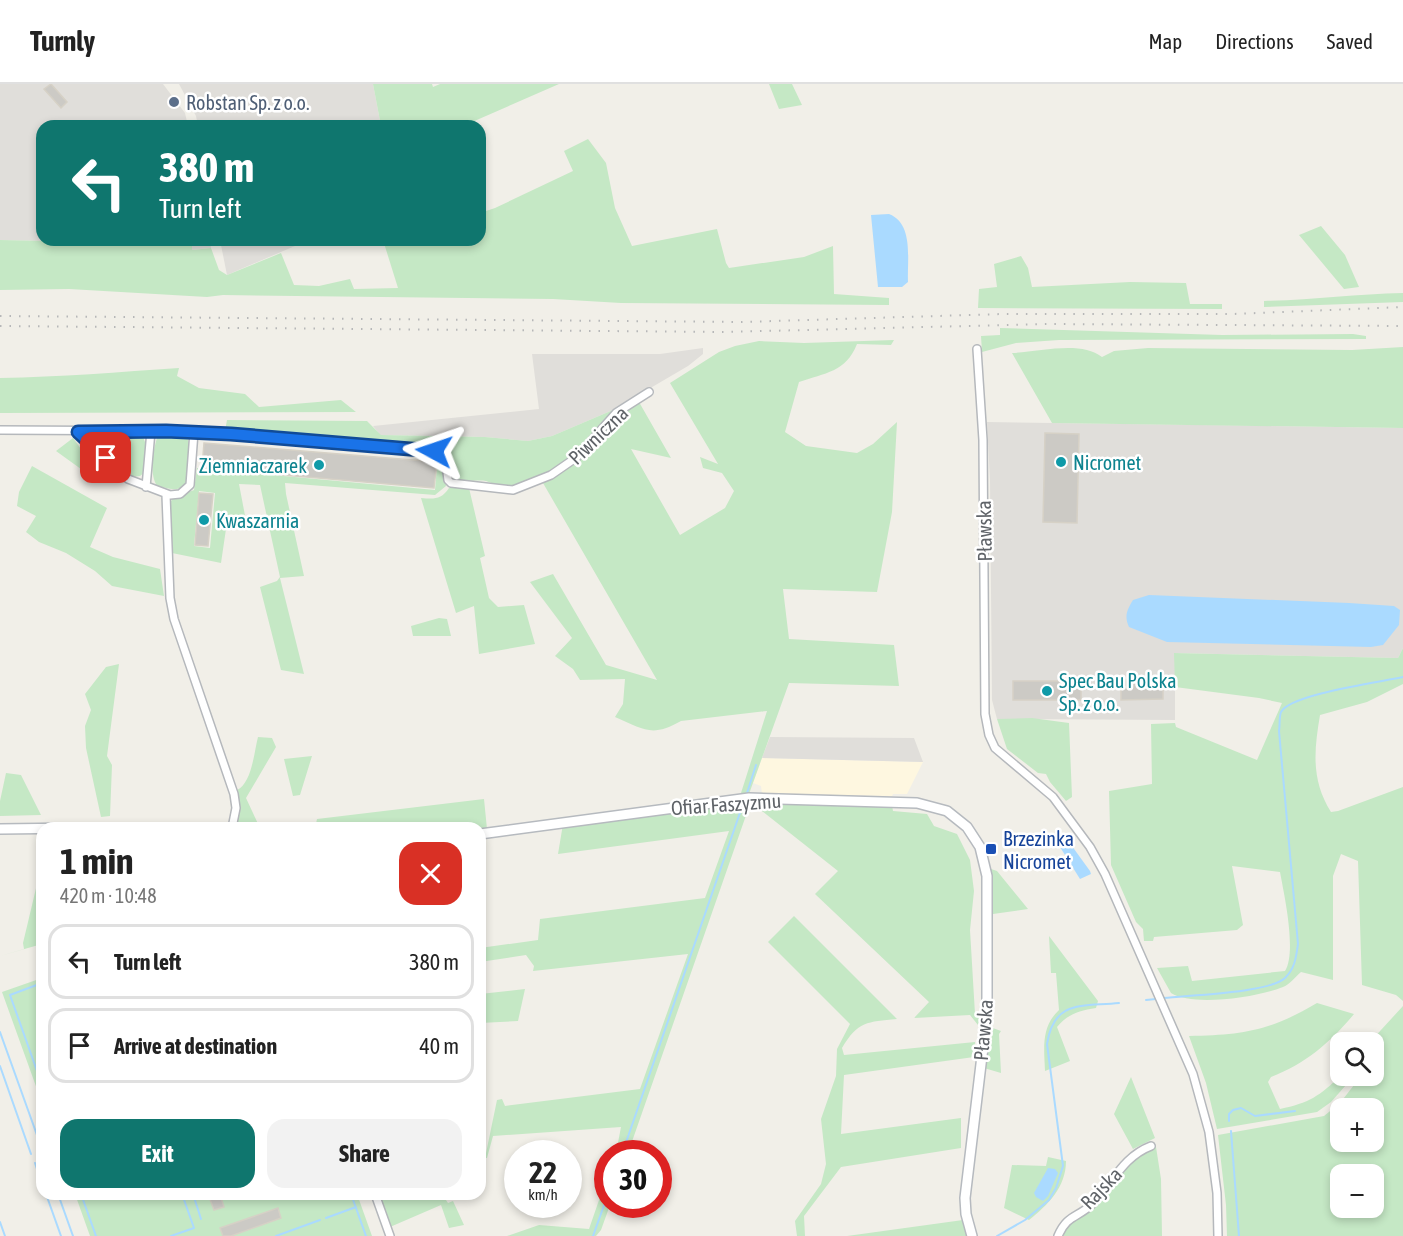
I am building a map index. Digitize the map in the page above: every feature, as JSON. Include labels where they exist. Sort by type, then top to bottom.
[{"type":"street","name":"Pławska","points":[[977,349],[983,440],[985,714],[989,735],[995,748],[1053,797],[1106,874],[1193,1074],[1209,1132],[1217,1193],[1218,1236]]},
{"type":"street","name":"Piwniczna","points":[[0,430],[194,432],[440,452],[447,460],[448,480],[451,483],[513,490],[532,484],[564,468],[587,446],[615,413],[649,392]]},
{"type":"street","points":[[146,487],[152,431]]},
{"type":"street","points":[[78,432],[118,472],[166,495],[180,494],[190,485],[194,432]]},
{"type":"street","points":[[166,495],[172,608],[234,794],[236,808],[233,822]]},
{"type":"street","name":"Ofiar Faszyzmu","points":[[486,833],[748,798],[917,803],[947,811],[967,827]]},
{"type":"street","name":"Pławska","points":[[967,827],[980,847],[987,876],[987,1014],[965,1198],[966,1214],[972,1236]]},
{"type":"street","points":[[0,829],[36,829]]},
{"type":"street","name":"Rajska","points":[[1058,1236],[1066,1220],[1092,1204],[1134,1155],[1150,1146]]},
{"type":"street","points":[[377,1200],[390,1236]]},
{"type":"shaded area","points":[[0,84],[163,84],[185,113],[187,120],[36,120],[36,241],[0,240]]},
{"type":"shaded area","points":[[179,84],[373,84],[380,120],[197,120]]},
{"type":"shaded area","points":[[191,246],[211,246],[211,248],[192,250]]},
{"type":"shaded area","points":[[221,246],[295,246],[227,275]]},
{"type":"shaded area","points":[[703,348],[703,354],[688,366],[613,410],[552,436],[528,441],[485,437],[380,435],[373,426],[539,409],[532,354],[660,354]]},
{"type":"shaded area","points":[[987,422],[1403,428],[1403,648],[1398,658],[1175,653],[1175,720],[997,719],[992,700],[990,480]]},
{"type":"shaded area","points":[[770,737],[914,738],[923,762],[762,758]]},
{"type":"shaded area","points":[[762,758],[923,762],[907,794],[893,794],[892,796],[762,794],[761,786],[753,783]]},
{"type":"green space","points":[[373,84],[432,84],[433,87],[440,84],[559,84],[477,120],[380,120]]},
{"type":"green space","points":[[769,84],[792,84],[802,105],[779,109]]},
{"type":"green space","points":[[588,139],[606,163],[615,208],[632,246],[717,229],[729,268],[804,257],[833,246],[834,294],[889,298],[889,305],[621,303],[553,299],[223,295],[207,297],[69,289],[0,290],[0,240],[36,241],[36,246],[192,246],[192,250],[211,248],[219,270],[227,275],[281,253],[294,285],[319,286],[350,279],[354,289],[398,288],[385,246],[486,246],[486,211],[573,171],[564,151]]},
{"type":"green space","points":[[1321,226],[1345,255],[1359,287],[1344,289],[1299,235]]},
{"type":"green space","points":[[1021,256],[1028,268],[1032,287],[1130,282],[1186,283],[1190,304],[1222,304],[1222,309],[978,308],[979,289],[997,287],[994,264]]},
{"type":"green space","points":[[1403,293],[1403,302],[1264,307],[1264,301]]},
{"type":"green space","points":[[1000,328],[1222,335],[1353,334],[1366,336],[1366,339],[1059,340],[1016,343],[982,352],[981,336],[1000,335]]},
{"type":"green space","points":[[894,340],[891,345],[857,344],[841,366],[799,382],[785,432],[806,446],[857,453],[873,444],[897,422],[892,512],[877,592],[783,589],[789,639],[894,645],[899,686],[789,683],[749,794],[741,793],[767,711],[681,721],[662,729],[648,730],[615,717],[623,704],[625,679],[580,680],[573,669],[555,656],[572,638],[530,582],[553,574],[606,665],[657,680],[543,483],[574,460],[617,414],[639,402],[671,458],[631,449],[680,535],[725,508],[734,491],[722,473],[703,468],[700,457],[718,464],[670,383],[719,352],[759,341],[804,343]]},
{"type":"green space","points":[[1403,347],[1403,428],[1052,423],[1012,353],[1071,348],[1083,349],[1102,357],[1114,351],[1148,348],[1352,350]]},
{"type":"green space","points":[[179,368],[177,376],[199,388],[245,394],[259,407],[341,400],[356,412],[0,413],[0,378]]},
{"type":"green space","points":[[613,410],[580,447],[553,471],[524,486],[508,488],[486,481],[463,481],[451,477],[450,460],[441,448],[225,431],[227,420],[367,421],[381,435],[485,437],[528,441],[552,436]]},
{"type":"green space","points":[[134,434],[143,437],[145,442],[145,472],[133,477],[87,436]]},
{"type":"green space","points":[[183,434],[187,436],[190,455],[188,478],[182,487],[176,489],[157,486],[152,468],[158,435]]},
{"type":"green space","points":[[73,438],[84,453],[105,461],[92,477],[56,451]]},
{"type":"green space","points":[[438,454],[443,460],[446,486],[435,495],[285,483],[304,576],[280,578],[304,674],[281,670],[260,587],[277,581],[280,577],[260,485],[239,484],[247,526],[226,529],[221,563],[172,553],[170,503],[173,498],[194,490],[197,468],[435,490]],"holes":[[[199,491],[215,493],[210,548],[194,546]]]},
{"type":"green space","points":[[32,466],[107,508],[90,547],[113,557],[160,569],[164,596],[112,586],[95,571],[66,553],[39,542],[26,532],[36,516],[17,506],[19,492]]},
{"type":"green space","points":[[449,488],[469,488],[485,556],[480,558],[489,598],[498,607],[524,605],[535,644],[479,654],[474,606],[456,613],[421,498],[437,498]]},
{"type":"green space","points":[[439,618],[447,619],[451,636],[413,636],[411,626]]},
{"type":"green space","points":[[1403,648],[1403,684],[1367,702],[1320,715],[1316,741],[1316,765],[1320,788],[1331,812],[1403,787],[1403,1001],[1396,995],[1362,985],[1358,861],[1341,854],[1333,876],[1333,980],[1301,972],[1283,987],[1242,997],[1210,1000],[1181,997],[1171,993],[1157,968],[1188,966],[1192,981],[1285,971],[1290,951],[1287,908],[1280,872],[1232,866],[1243,925],[1237,930],[1154,937],[1153,941],[1144,941],[1143,929],[1136,922],[1111,865],[1109,791],[1152,784],[1151,724],[1175,723],[1176,727],[1257,760],[1282,703],[1175,687],[1174,653],[1398,658]]},
{"type":"green space","points":[[119,664],[107,756],[112,765],[110,816],[101,817],[86,748],[85,726],[91,710],[85,694],[106,667]]},
{"type":"green space","points":[[1032,718],[1069,723],[1072,797],[1066,801],[1046,774],[1038,773],[1007,749],[997,719]]},
{"type":"green space","points":[[258,737],[272,738],[276,747],[246,798],[257,822],[237,822],[240,807],[237,790],[246,781],[254,759]]},
{"type":"green space","points":[[312,756],[300,795],[293,796],[284,759]]},
{"type":"green space","points":[[6,773],[21,775],[41,815],[0,816],[0,801]]},
{"type":"green space","points":[[484,799],[487,829],[486,822],[316,822],[317,819]]},
{"type":"green space","points":[[736,803],[750,804],[633,1140],[618,1140],[621,1127],[493,1136],[486,1158],[497,1100],[502,1099],[505,1106],[640,1089],[688,954],[533,971],[534,966],[526,955],[486,961],[486,947],[538,940],[540,919],[705,898],[729,831],[558,854],[563,824]]},
{"type":"green space","points":[[753,804],[892,806],[893,811],[927,814],[934,826],[957,834],[970,860],[974,891],[970,930],[975,1014],[980,1018],[978,1025],[970,1015],[914,1018],[929,1002],[815,894],[838,871]]},
{"type":"green space","points":[[991,869],[997,871],[1028,909],[993,914]]},
{"type":"green space","points":[[36,888],[36,946],[0,956],[24,949],[23,943]]},
{"type":"green space","points":[[794,916],[897,1019],[871,1022],[853,1032],[842,1048],[844,1055],[975,1042],[974,1057],[844,1075],[841,1134],[961,1118],[961,1148],[841,1167],[804,1216],[805,1236],[797,1236],[795,1221],[821,1184],[826,1164],[821,1119],[836,1076],[837,1049],[850,1024],[768,942]]},
{"type":"green space","points":[[1049,936],[1098,1001],[1096,1008],[1075,1013],[1057,1027],[1070,1061],[1045,1071],[1046,1030],[1059,1010],[1056,973],[1051,973]]},
{"type":"green space","points":[[36,980],[36,1086],[2,992]]},
{"type":"green space","points":[[525,989],[518,1021],[486,1023],[486,993]]},
{"type":"green space","points":[[1317,1003],[1354,1014],[1338,1032],[1330,1032],[1330,1039],[1317,1051],[1295,1066],[1271,1077],[1268,1082],[1280,1109],[1314,1098],[1330,1085],[1345,1086],[1335,1098],[1330,1098],[1330,1103],[1317,1112],[1217,1129],[1206,1083],[1189,1036],[1255,1030],[1285,1020]]},
{"type":"green space","points":[[1403,1006],[1403,1236],[1227,1236],[1218,1135],[1324,1116],[1330,1111],[1330,1152],[1384,1152],[1384,1098],[1344,1098],[1353,1086],[1384,1086],[1384,1032],[1379,1032]]},
{"type":"green space","points":[[990,1027],[1001,1031],[999,1034],[1001,1073],[984,1068]]},
{"type":"green space","points":[[1131,1077],[1155,1138],[1133,1149],[1114,1114]]},
{"type":"green space","points":[[1156,1147],[1161,1179],[1162,1236],[1060,1236],[1067,1223],[1141,1152]]},
{"type":"green space","points":[[1048,1157],[1066,1161],[1063,1179],[1049,1202],[1029,1220],[1004,1208],[1012,1165],[1046,1166]]},
{"type":"green space","points":[[77,1200],[359,1200],[372,1236],[90,1236]]},
{"type":"green space","points":[[381,1200],[446,1200],[448,1203],[453,1201],[464,1225],[449,1228],[441,1205],[390,1227]]},
{"type":"green space","points":[[594,1215],[594,1218],[605,1218],[596,1236],[507,1236],[539,1225],[589,1229]]},
{"type":"green space","points":[[963,1220],[967,1236],[847,1236]]},
{"type":"water","points":[[889,214],[897,219],[906,234],[908,282],[902,287],[878,287],[871,215]]},
{"type":"water","points":[[1149,595],[1394,606],[1400,610],[1399,625],[1383,645],[1371,647],[1167,642],[1129,627],[1127,623],[1127,613],[1133,600]]},
{"type":"water","points":[[1069,842],[1091,874],[1080,879],[1060,847]]},
{"type":"water","points":[[1048,1168],[1055,1169],[1058,1173],[1048,1196],[1043,1201],[1034,1193]]},
{"type":"building","points":[[51,84],[67,102],[61,108],[44,89]]},
{"type":"building","name":"Nicromet","points":[[1045,433],[1079,434],[1077,523],[1043,522]]},
{"type":"building","name":"Ziemniaczarek","points":[[204,443],[437,462],[434,488],[202,468]]},
{"type":"building","name":"Kwaszarnia","points":[[199,493],[213,494],[208,546],[195,545]]},
{"type":"building","points":[[1121,680],[1163,680],[1163,699],[1121,700]]},
{"type":"building","name":"Spec Bau Polska Sp. z o.o.","points":[[1013,681],[1081,681],[1081,700],[1013,700]]},
{"type":"building","points":[[210,1200],[222,1200],[224,1207],[214,1210]]},
{"type":"building","points":[[278,1208],[281,1218],[231,1236],[223,1236],[220,1228]]},
{"type":"waterway","points":[[1164,998],[1228,993],[1263,987],[1285,978],[1291,970],[1298,944],[1279,731],[1281,712],[1288,706],[1318,694],[1403,677]]},
{"type":"waterway","points":[[747,793],[756,765]]},
{"type":"waterway","points":[[627,1140],[743,804]]},
{"type":"waterway","points":[[36,985],[10,995],[36,1068]]},
{"type":"waterway","points":[[1146,1000],[1156,999]]},
{"type":"waterway","points":[[997,1236],[1025,1220],[1049,1200],[1056,1188],[1063,1166],[1047,1044],[1056,1019],[1063,1012],[1072,1008],[1119,1003]]},
{"type":"waterway","points":[[0,1032],[36,1132]]},
{"type":"waterway","points":[[0,1066],[31,1154]]},
{"type":"waterway","points":[[1229,1121],[1229,1114],[1241,1108],[1255,1116],[1295,1111]]},
{"type":"waterway","points":[[1231,1131],[1239,1236]]},
{"type":"waterway","points":[[48,1200],[61,1236]]},
{"type":"waterway","points":[[60,1200],[73,1236]]},
{"type":"waterway","points":[[83,1200],[96,1236]]},
{"type":"waterway","points":[[171,1236],[194,1228],[184,1200]]},
{"type":"waterway","points":[[195,1200],[201,1219]]},
{"type":"waterway","points":[[353,1200],[366,1236]]},
{"type":"waterway","points":[[326,1218],[356,1207]]},
{"type":"waterway","points":[[593,1236],[599,1218]]},
{"type":"waterway","points":[[276,1236],[320,1220]]},
{"type":"waterway","points":[[0,1222],[5,1236]]},
{"type":"railway","points":[[0,316],[742,322],[1002,314],[1233,314],[1403,307]]},
{"type":"railway","points":[[0,326],[724,332],[1047,324],[1403,326]]},
{"type":"place","name":"Robstan Sp. z o.o.","points":[[174,102]]},
{"type":"place","name":"Nicromet","points":[[1061,462]]},
{"type":"place","name":"Ziemniaczarek","points":[[319,465]]},
{"type":"place","name":"Kwaszarnia","points":[[204,520]]},
{"type":"place","name":"Spec Bau Polska Sp. z o.o.","points":[[1047,691]]},
{"type":"place","name":"Brzezinka Nicromet","points":[[991,849]]},
{"type":"route","points":[[106,458],[78,432],[166,431],[231,434],[434,451]]}]
